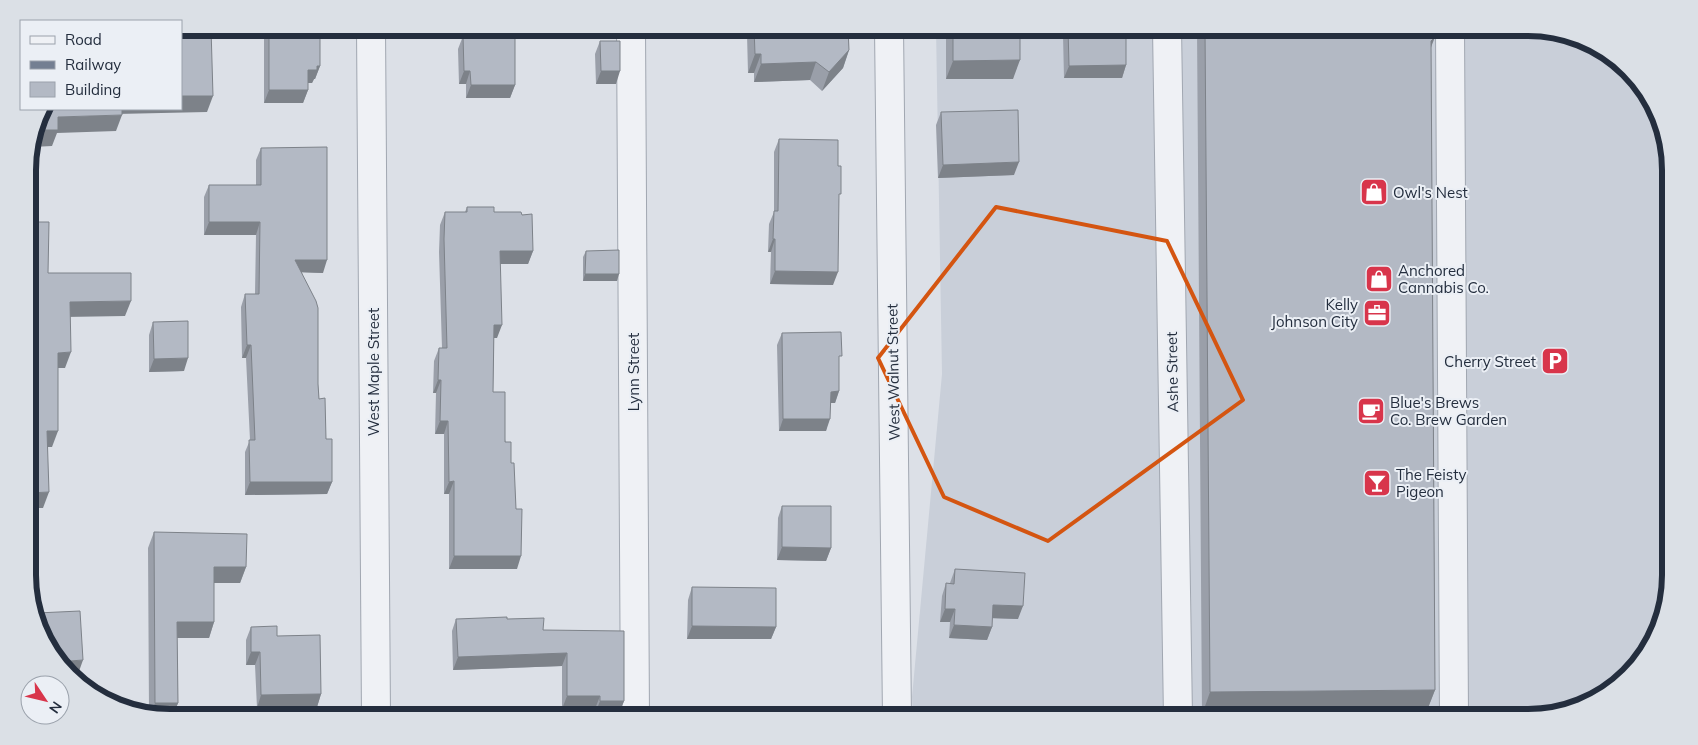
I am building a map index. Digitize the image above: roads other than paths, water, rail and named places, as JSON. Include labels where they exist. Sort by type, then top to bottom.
[{"type":"street","name":"West Walnut Street","points":[[889,36],[897,708]]},
{"type":"street","name":"Ashe Street","points":[[1167,36],[1178,708]]},
{"type":"street","points":[[1450,36],[1454,708]]},
{"type":"street","name":"West Maple Street","points":[[371,37],[376,709]]},
{"type":"street","name":"Lynn Street","points":[[631,37],[635,709]]},
{"type":"place","name":"Owl's Nest","points":[[1374,192]]},
{"type":"place","name":"Anchored Cannabis Co.","points":[[1379,279]]},
{"type":"place","name":"Kelly Johnson City","points":[[1377,313]]},
{"type":"place","name":"Cherry Street","points":[[1555,361]]},
{"type":"place","name":"Blue's Brews Co. Brew Garden","points":[[1371,411]]},
{"type":"place","name":"The Feisty Pigeon","points":[[1377,483]]}]
